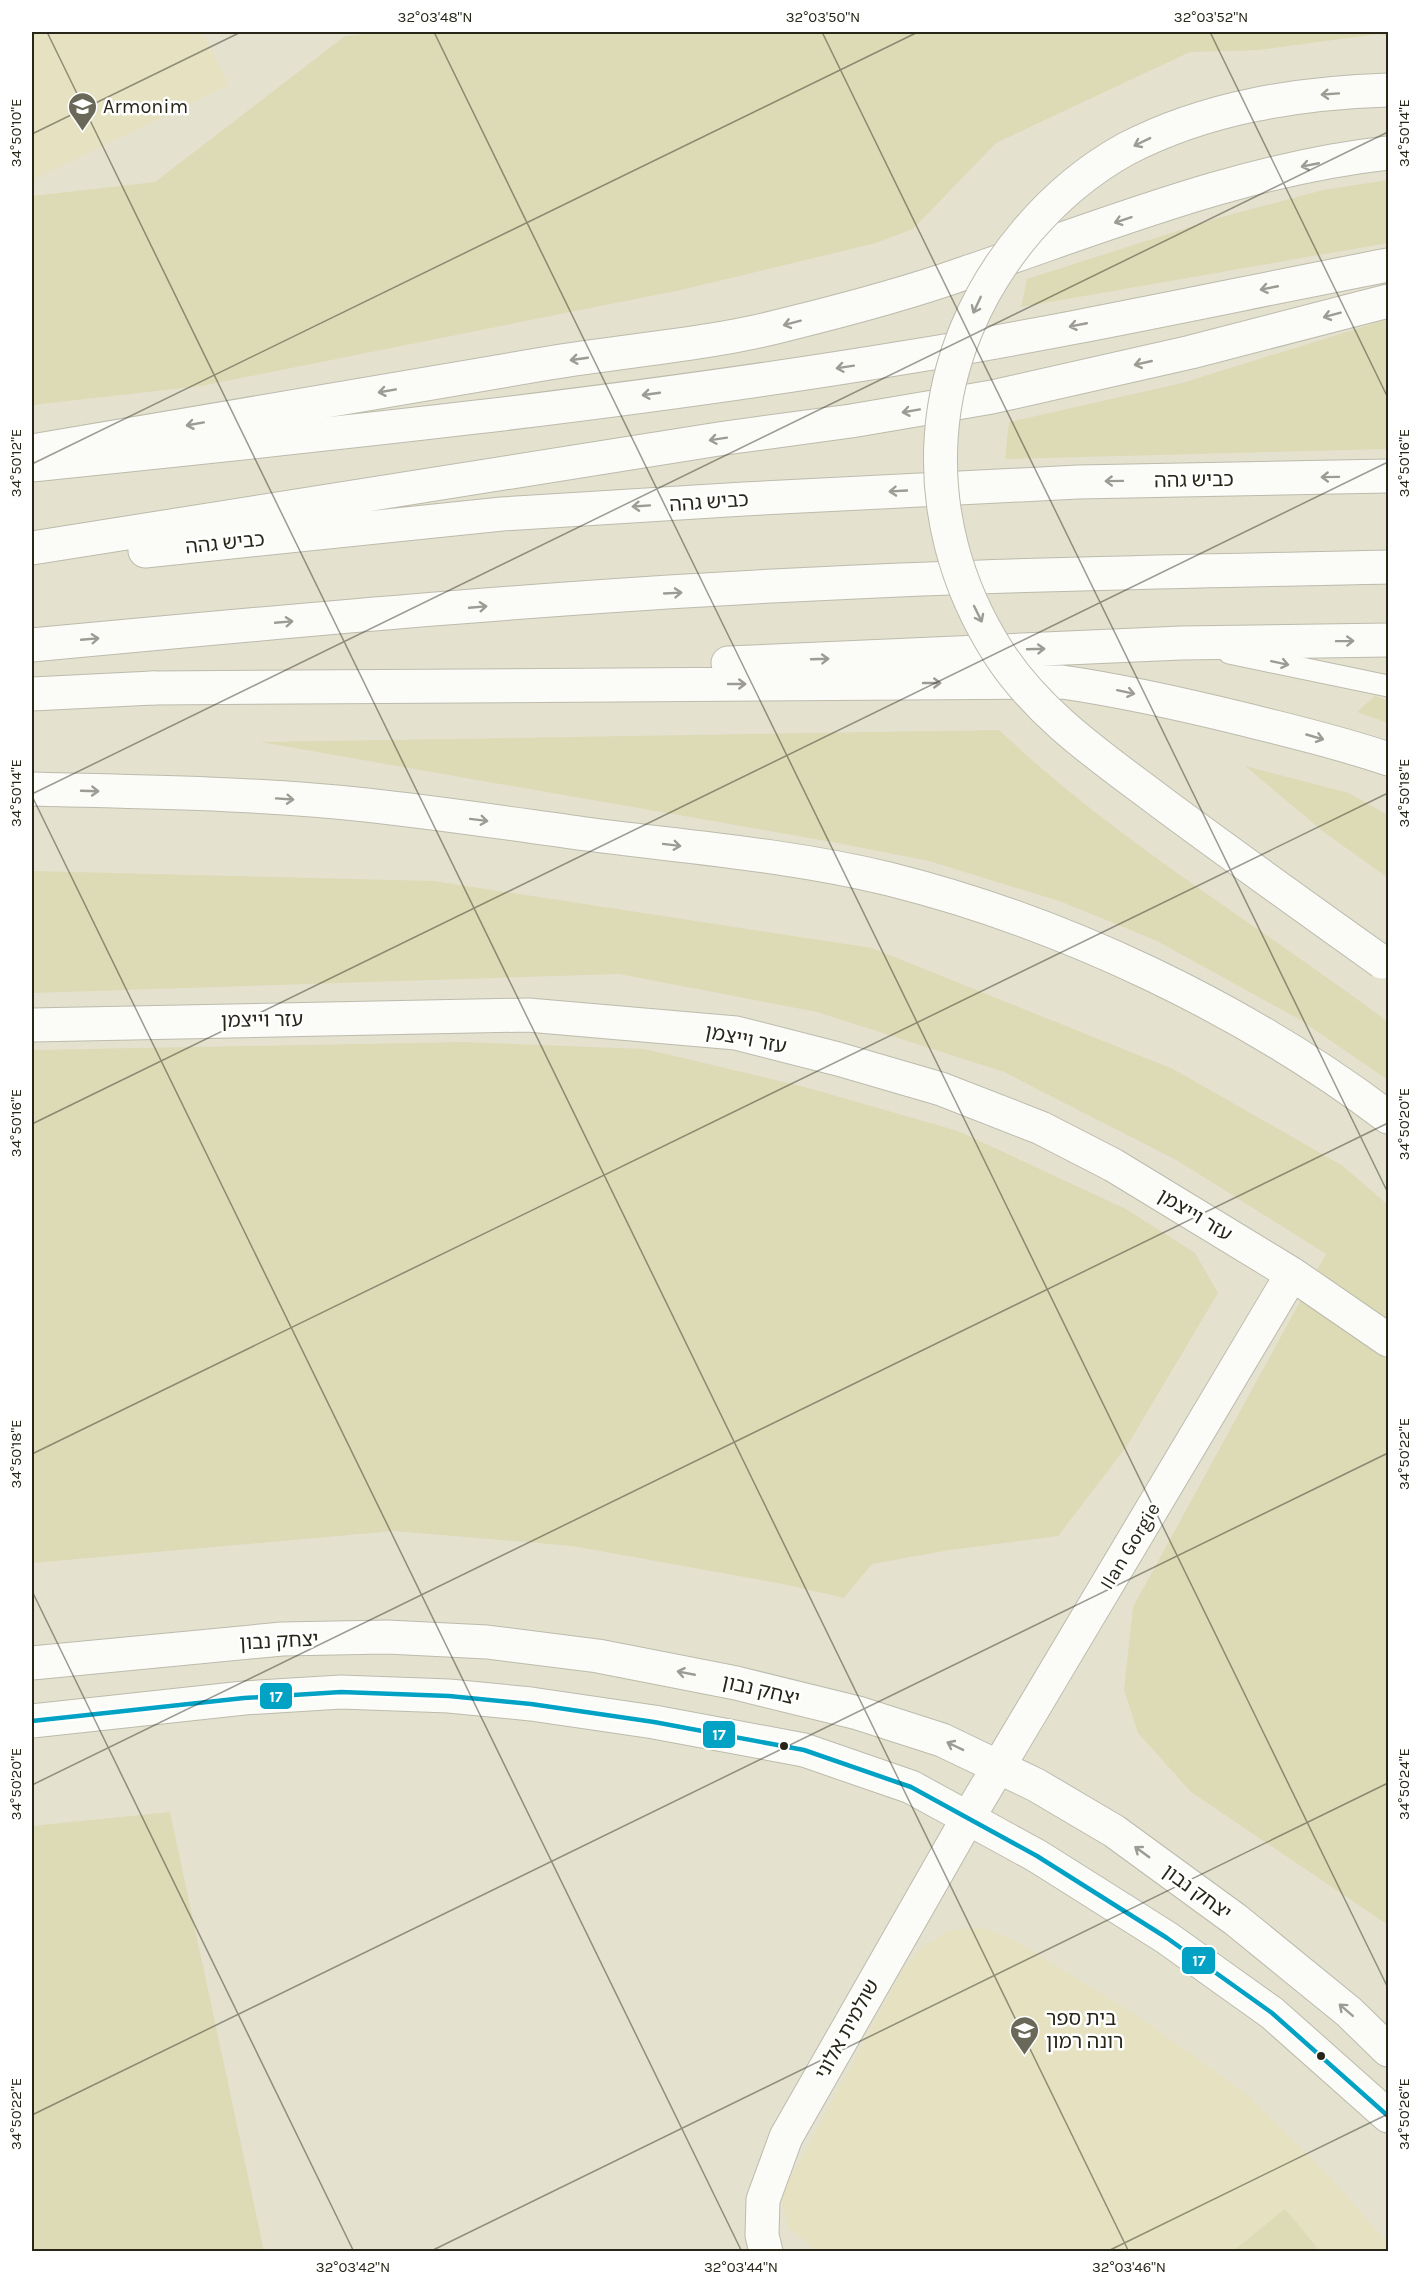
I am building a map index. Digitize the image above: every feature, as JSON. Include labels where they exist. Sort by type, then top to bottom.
[{"type":"main road","points":[[1385,965],[1211,840],[1088,747],[1050,714],[1024,686],[1000,654],[968,594],[951,548],[943,509],[939,468],[941,429],[950,376],[965,330],[982,294],[1013,248],[1066,191],[1092,170],[1124,150],[1204,117],[1280,99],[1389,90]]},
{"type":"main road","points":[[32,451],[778,327],[909,292],[1153,209],[1258,177],[1341,159],[1389,153]]},
{"type":"main road","points":[[32,465],[384,428],[833,369],[981,344],[1389,265]]},
{"type":"main road","points":[[32,548],[724,438],[851,422],[992,397],[1191,352],[1389,301]]},
{"type":"main road","name":"כביש גהה","points":[[32,563],[502,514],[1078,482],[1389,476]]},
{"type":"main road","points":[[32,645],[572,599],[835,583],[1131,572],[1389,567]]},
{"type":"main road","points":[[32,694],[1181,643],[1389,640]]},
{"type":"main road","points":[[153,688],[1062,682],[1107,688],[1164,700],[1312,736],[1389,759]]},
{"type":"main road","points":[[32,789],[215,795],[364,804],[799,862],[889,879],[980,906],[1065,937],[1167,982],[1264,1035],[1353,1090],[1389,1117]]},
{"type":"main road","name":"עזר וייצמן","points":[[32,1025],[528,1015],[735,1033],[838,1059],[941,1089],[1041,1128],[1113,1165],[1292,1274],[1389,1340]]},
{"type":"main road","name":"Ilan Gorgie","points":[[968,1818],[1292,1274]]},
{"type":"main road","name":"יצחק נבון","points":[[32,1663],[282,1639],[387,1637],[487,1642],[598,1656],[736,1683],[858,1713],[942,1740],[1036,1785],[1114,1831],[1226,1913],[1349,2012],[1389,2050]]},
{"type":"main road","points":[[32,1721],[244,1698],[341,1692],[449,1696],[519,1703],[654,1722],[804,1750],[910,1787],[1037,1857],[1167,1938],[1272,2013],[1389,2116]]},
{"type":"main road","name":"שולמית אלוני","points":[[766,2252],[762,2235],[763,2200],[786,2137],[968,1818]]},
{"type":"lane","points":[[1181,643],[1389,686]]},
{"type":"shaded area","name":"Armonim","points":[[32,32],[202,32],[229,85],[32,180]]},
{"type":"shaded area","points":[[385,32],[1388,32],[1388,36],[1378,34],[1258,50],[1190,52],[996,143],[913,229],[876,243],[681,290],[201,386],[32,405],[32,196],[155,182],[345,36]]},
{"type":"shaded area","points":[[1388,180],[1388,243],[1021,307],[1027,279],[1218,218],[1323,190]]},
{"type":"shaded area","points":[[1388,319],[1388,449],[1005,459],[1009,422],[1182,383]]},
{"type":"shaded area","points":[[1375,696],[1388,700],[1388,723],[1357,712]]},
{"type":"shaded area","points":[[999,730],[1044,771],[1140,846],[1388,1022],[1388,1080],[1302,1021],[1157,941],[1062,902],[929,861],[260,742]]},
{"type":"shaded area","points":[[1245,766],[1349,793],[1388,815],[1388,878],[1325,833]]},
{"type":"shaded area","points":[[32,871],[434,881],[872,948],[1173,1069],[1343,1166],[1388,1205],[1388,1925],[1191,1792],[1138,1733],[1124,1690],[1133,1607],[1326,1254],[1178,1161],[1004,1072],[817,1012],[619,974],[32,993]]},
{"type":"shaded area","points":[[465,1042],[645,1049],[805,1087],[958,1131],[1126,1209],[1195,1253],[1218,1293],[1127,1446],[1058,1536],[950,1550],[872,1564],[844,1598],[783,1584],[572,1546],[394,1531],[32,1563],[32,1050]]},
{"type":"shaded area","points":[[170,1812],[264,2251],[32,2251],[32,1826]]},
{"type":"shaded area","name":"בית ספר רונה רמון","points":[[984,1928],[1016,1941],[1136,2015],[1248,2095],[1328,2175],[1388,2243],[1388,2251],[818,2251],[788,2228],[781,2196],[902,1971],[921,1948],[950,1930]]},
{"type":"shaded area","points":[[1285,2209],[1320,2251],[1233,2251]]},
{"type":"transit line","name":"17","points":[[32,1721],[244,1698],[341,1692],[449,1696],[531,1704],[654,1722],[804,1750],[911,1787],[1037,1856],[1167,1938],[1272,2013],[1388,2116]]},
{"type":"place","name":"Armonim","points":[[82,132]]},
{"type":"place","name":"בית ספר רונה רמון","points":[[1025,2056]]}]
